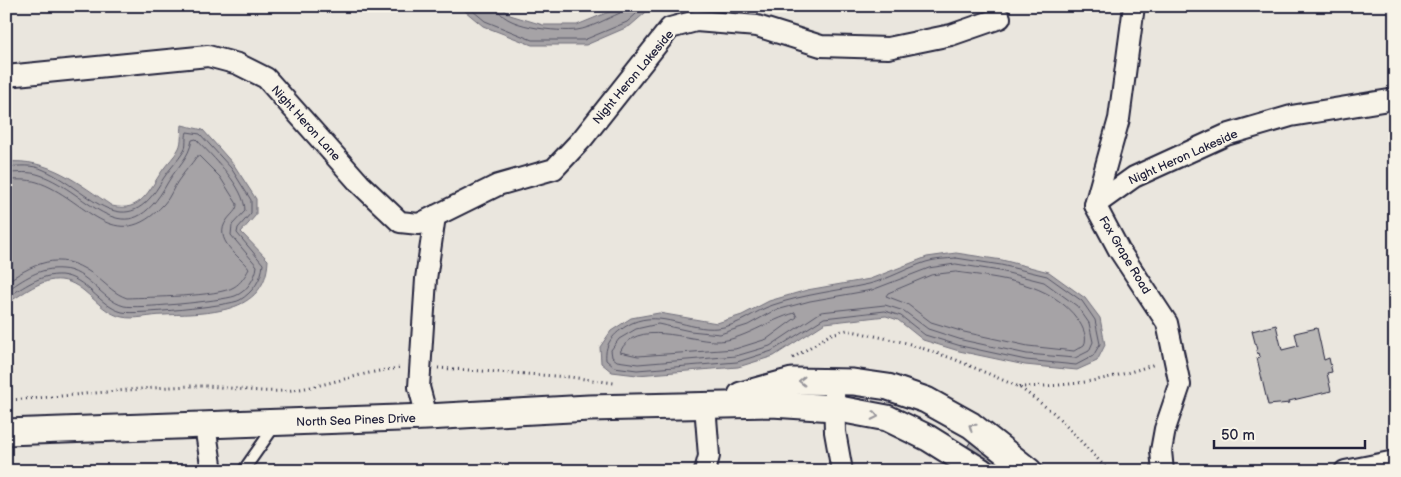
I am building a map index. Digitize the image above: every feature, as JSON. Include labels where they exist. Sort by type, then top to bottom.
[{"type":"street","name":"Fox Grape Road","points":[[1134,6],[1119,120],[1095,205],[1119,250],[1167,323],[1180,385],[1165,428],[1161,451],[1163,471]]},
{"type":"street","name":"Night Heron Lakeside","points":[[436,216],[498,185],[554,169],[582,138],[670,28],[696,21],[757,26],[821,46],[888,48],[951,34],[1000,18]]},
{"type":"street","name":"Night Heron Lane","points":[[6,76],[208,56],[238,64],[266,78],[360,184],[400,222],[419,224],[436,216]]},
{"type":"street","name":"Night Heron Lakeside","points":[[1095,205],[1134,177],[1226,135],[1291,116],[1395,99]]},
{"type":"street","points":[[427,417],[419,387],[426,279],[436,216]]},
{"type":"street","name":"North Sea Pines Drive","points":[[705,405],[792,381],[888,386],[926,400],[970,425],[1029,471]]},
{"type":"street","points":[[834,382],[834,432],[842,471]]},
{"type":"street","name":"North Sea Pines Drive","points":[[6,432],[427,417],[589,408],[772,404],[834,408],[887,418],[928,438],[981,471]]},
{"type":"street","points":[[705,405],[709,456],[705,471]]},
{"type":"street","points":[[206,426],[212,471]]},
{"type":"street","points":[[1345,471],[1395,461]]},
{"type":"lane","points":[[244,471],[276,423]]},
{"type":"path","points":[[787,361],[831,334],[847,330],[907,343],[954,359],[1019,387],[1055,414],[1109,471]]},
{"type":"path","points":[[1019,387],[1068,386],[1117,378],[1174,358]]},
{"type":"path","points":[[6,400],[192,386],[224,386],[260,392],[335,382],[379,370],[420,367],[570,377],[622,384]]},
{"type":"water","points":[[459,6],[499,6],[510,15],[543,25],[577,25],[623,6],[653,6],[630,26],[586,45],[532,45],[483,26]]},
{"type":"water","points":[[182,125],[203,130],[234,165],[256,199],[256,215],[241,232],[268,260],[265,278],[257,292],[231,308],[198,313],[127,318],[106,310],[78,286],[70,282],[54,280],[39,284],[6,304],[6,162],[22,162],[49,168],[75,181],[112,206],[130,206],[143,198],[177,151],[181,143]]},
{"type":"water","points":[[956,253],[1002,260],[1049,272],[1085,298],[1100,318],[1105,345],[1097,361],[1077,370],[1025,365],[959,351],[923,340],[898,320],[886,316],[825,323],[774,356],[738,367],[637,375],[612,372],[601,363],[600,347],[611,331],[631,318],[659,313],[717,323],[742,315],[769,301],[807,290],[870,279],[927,257]]},
{"type":"building","points":[[1276,325],[1282,350],[1298,346],[1295,333],[1317,328],[1324,360],[1329,358],[1332,372],[1327,373],[1331,391],[1289,401],[1290,403],[1268,405],[1257,358],[1260,357],[1252,331]]},
{"type":"building","points":[[975,435],[1000,452],[989,467],[965,450]]}]
